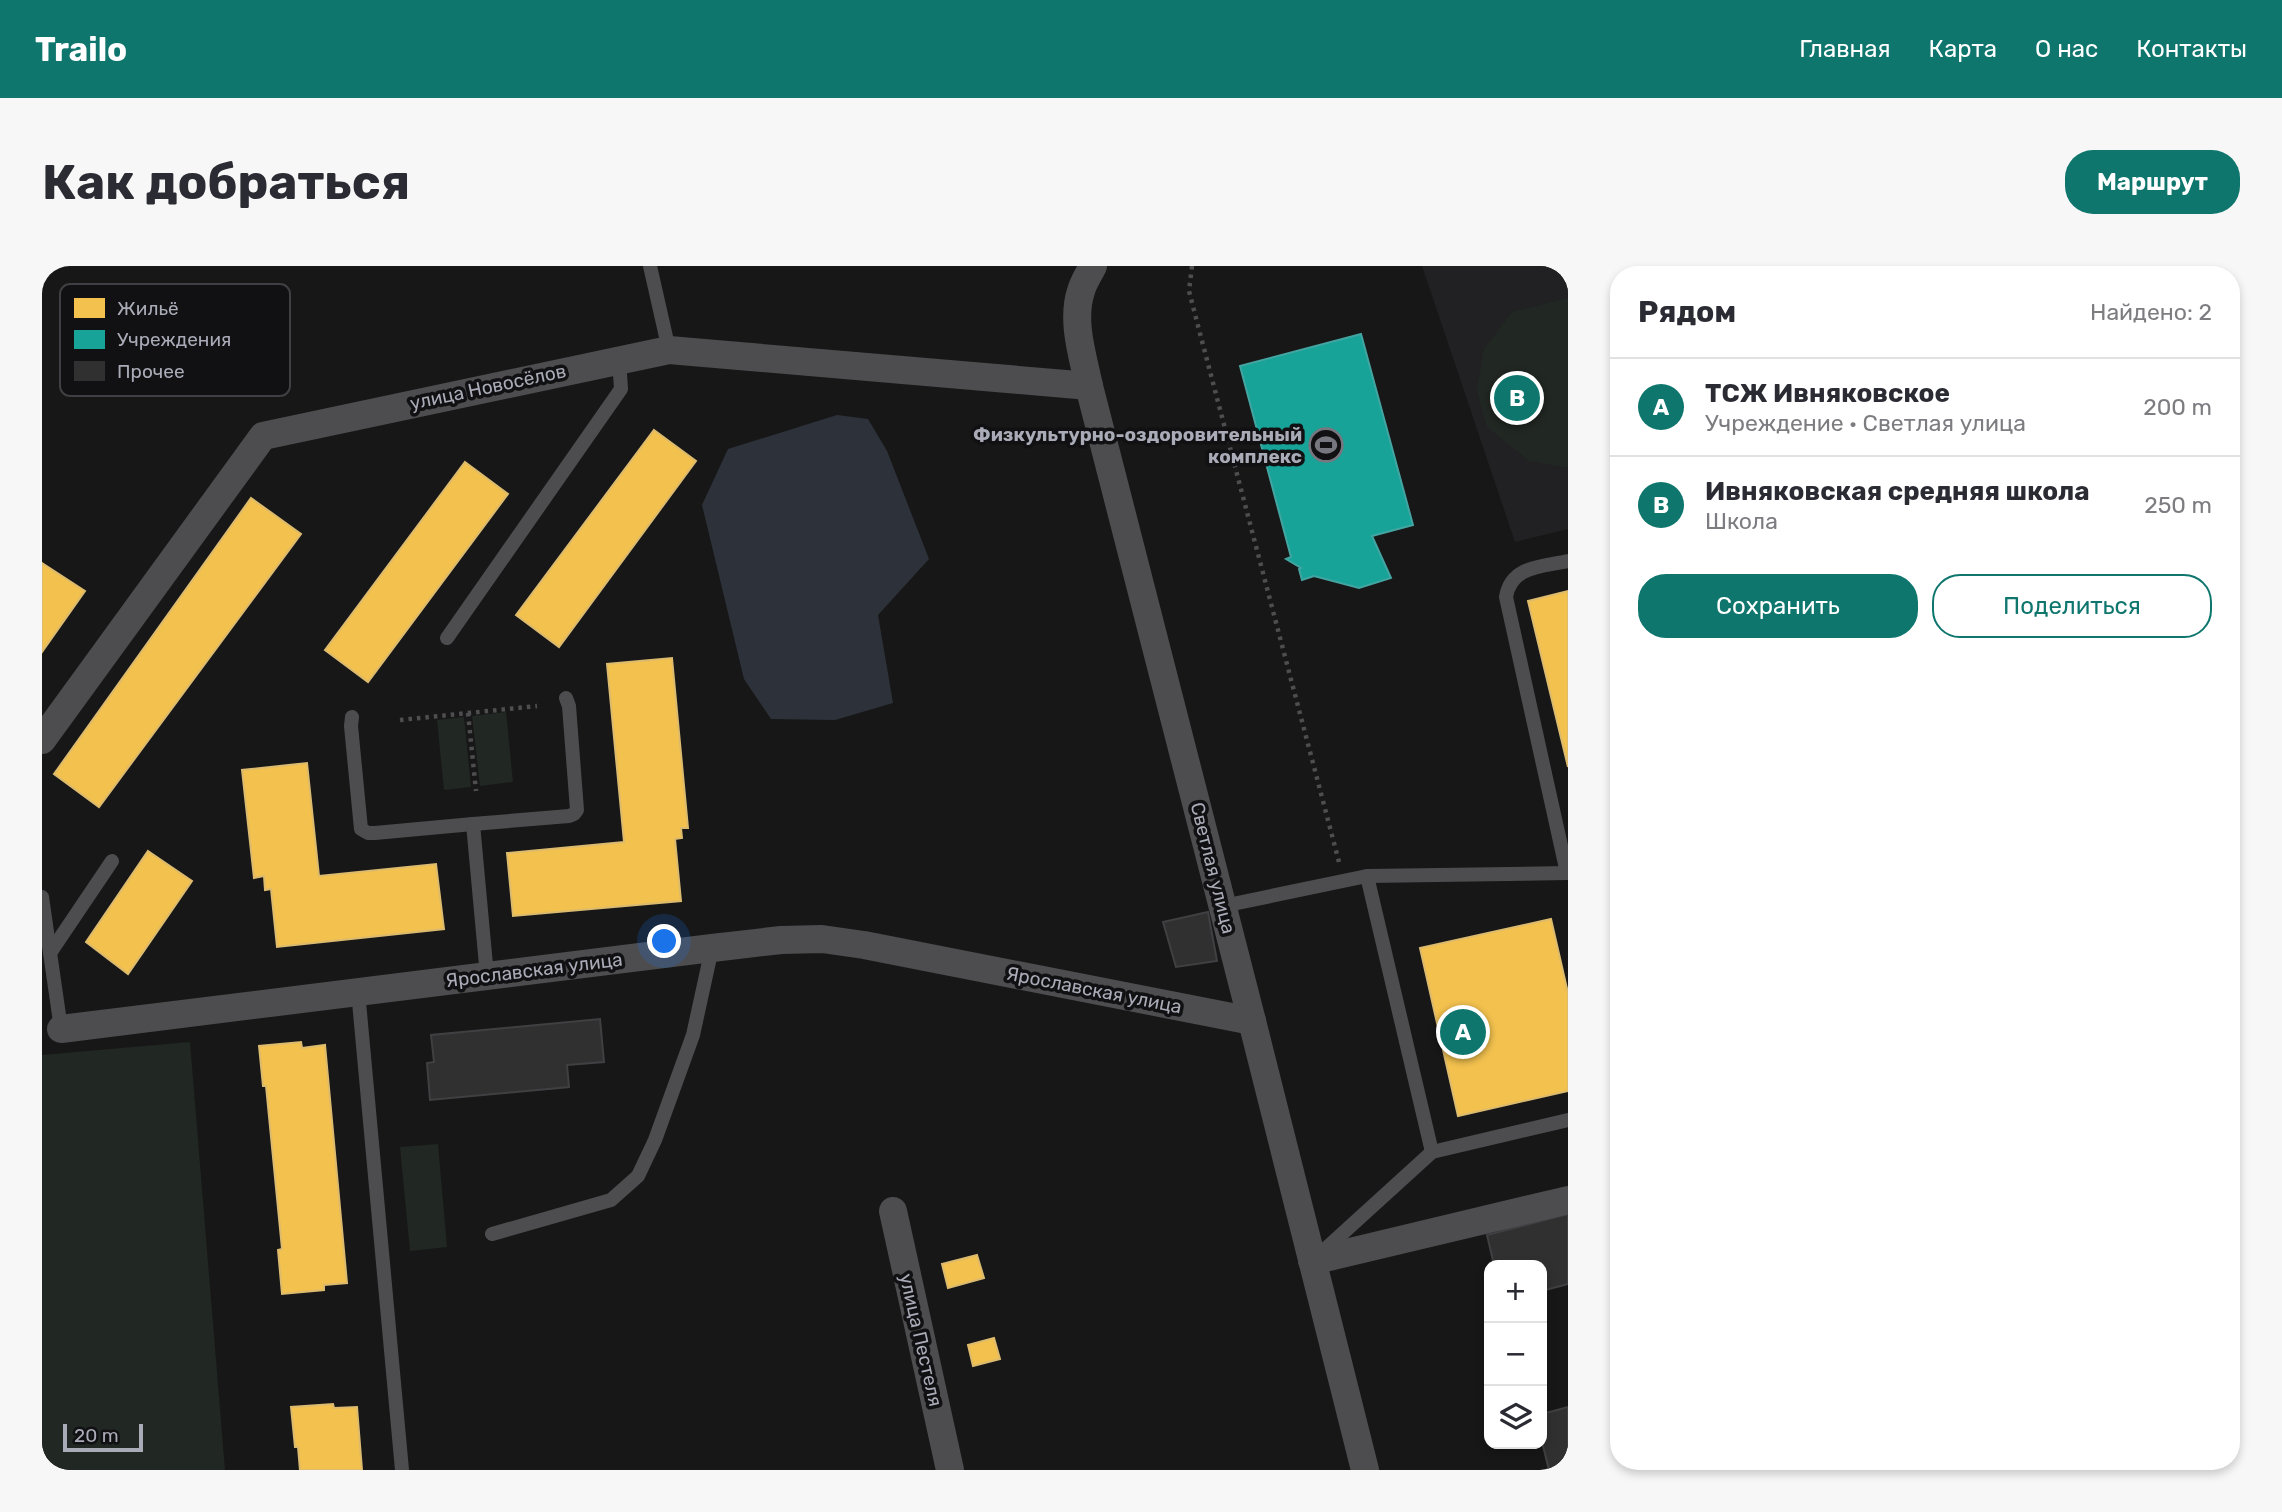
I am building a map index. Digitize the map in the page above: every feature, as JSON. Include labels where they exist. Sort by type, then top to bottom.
[{"type":"street","name":"Светлая улица","points":[[1093,266],[1080,292],[1078,315],[1089,386],[1365,1470]]},
{"type":"street","name":"улица Новосёлов","points":[[42,740],[263,436],[669,350],[1089,386]]},
{"type":"street","name":"Ярославская улица","points":[[61,1029],[712,948],[781,940],[822,939],[1252,1021]]},
{"type":"street","points":[[1312,1261],[1568,1200]]},
{"type":"street","name":"улица Пестеля","points":[[892,1211],[950,1470]]},
{"type":"lane","points":[[650,266],[669,350]]},
{"type":"lane","points":[[447,638],[621,389],[619,359]]},
{"type":"lane","points":[[1223,906],[1367,876],[1567,873],[1506,597],[1508,586],[1517,574],[1568,561]]},
{"type":"lane","points":[[352,717],[361,829],[368,833],[569,816],[577,810],[566,698]]},
{"type":"lane","points":[[473,824],[486,976]]},
{"type":"lane","points":[[50,953],[112,861]]},
{"type":"lane","points":[[1367,876],[1432,1152]]},
{"type":"lane","points":[[42,897],[61,1029]]},
{"type":"lane","points":[[492,1234],[611,1200],[638,1176],[693,1035],[712,948]]},
{"type":"lane","points":[[358,991],[402,1470]]},
{"type":"lane","points":[[1312,1261],[1432,1152],[1568,1120]]},
{"type":"path","points":[[1192,266],[1189,291],[1344,880]]},
{"type":"path","points":[[400,720],[537,706]]},
{"type":"path","points":[[468,713],[476,791]]},
{"type":"shaded area","points":[[1422,266],[1568,266],[1568,529],[1515,542]]},
{"type":"shaded area","points":[[1568,298],[1568,468],[1529,461],[1487,427],[1477,390],[1484,349],[1512,312]]},
{"type":"shaded area","points":[[837,415],[868,419],[887,451],[929,559],[878,615],[893,703],[835,720],[771,719],[744,679],[702,505],[728,449]]},
{"type":"shaded area","points":[[506,712],[513,782],[480,786],[472,716]]},
{"type":"shaded area","points":[[464,717],[471,787],[444,790],[437,720]]},
{"type":"shaded area","points":[[190,1042],[225,1470],[42,1470],[42,1055]]},
{"type":"shaded area","points":[[438,1144],[447,1247],[410,1251],[400,1147]]},
{"type":"building: Жильё","points":[[654,430],[696,461],[559,647],[516,615]]},
{"type":"building: Жильё","points":[[465,462],[508,494],[368,682],[325,650]]},
{"type":"building: Жильё","points":[[251,498],[301,534],[99,807],[54,774]]},
{"type":"building: Жильё","points":[[42,563],[85,591],[42,652]]},
{"type":"building: Жильё","points":[[1568,591],[1568,767],[1528,601]]},
{"type":"building: Жильё","points":[[672,658],[688,828],[681,828],[682,838],[675,839],[681,901],[513,916],[507,853],[624,842],[607,664]]},
{"type":"building: Жильё","points":[[307,763],[319,876],[436,864],[444,929],[277,947],[271,889],[265,890],[264,876],[254,878],[242,770]]},
{"type":"building: Жильё","points":[[148,851],[192,881],[128,974],[86,942]]},
{"type":"building: Жильё","points":[[1551,919],[1568,993],[1568,1091],[1458,1116],[1420,948]]},
{"type":"building: Жильё","points":[[301,1042],[302,1048],[325,1045],[347,1283],[324,1285],[324,1290],[282,1294],[278,1250],[282,1249],[266,1086],[263,1086],[259,1046]]},
{"type":"building: Жильё","points":[[977,1255],[984,1278],[948,1288],[942,1264]]},
{"type":"building: Жильё","points":[[994,1338],[1000,1359],[973,1366],[968,1345]]},
{"type":"building: Жильё","points":[[333,1404],[334,1408],[357,1407],[362,1470],[300,1470],[291,1407]]},
{"type":"building: Учреждения","name":"Физкультурно-оздоровительный комплекс","points":[[1361,334],[1413,525],[1372,536],[1391,578],[1359,588],[1314,576],[1302,580],[1301,568],[1286,559],[1291,557],[1240,366]]},
{"type":"building: Прочее","points":[[1208,912],[1217,961],[1176,967],[1163,922]]},
{"type":"building: Прочее","points":[[600,1019],[604,1062],[567,1065],[569,1087],[430,1100],[427,1063],[434,1062],[431,1035]]},
{"type":"building: Прочее","points":[[1568,1214],[1568,1284],[1547,1290],[1547,1260],[1493,1260],[1487,1235]]},
{"type":"building: Прочее","points":[[1568,1407],[1568,1470],[1549,1470],[1544,1449],[1547,1449],[1547,1413]]},
{"type":"place","name":"Ивняковская средняя школа","points":[[1517,398]]},
{"type":"place","name":"Физкультурно-оздоровительный комплекс","points":[[1326,445]]},
{"type":"place","name":"ТСЖ Ивняковское","points":[[1463,1032]]}]
